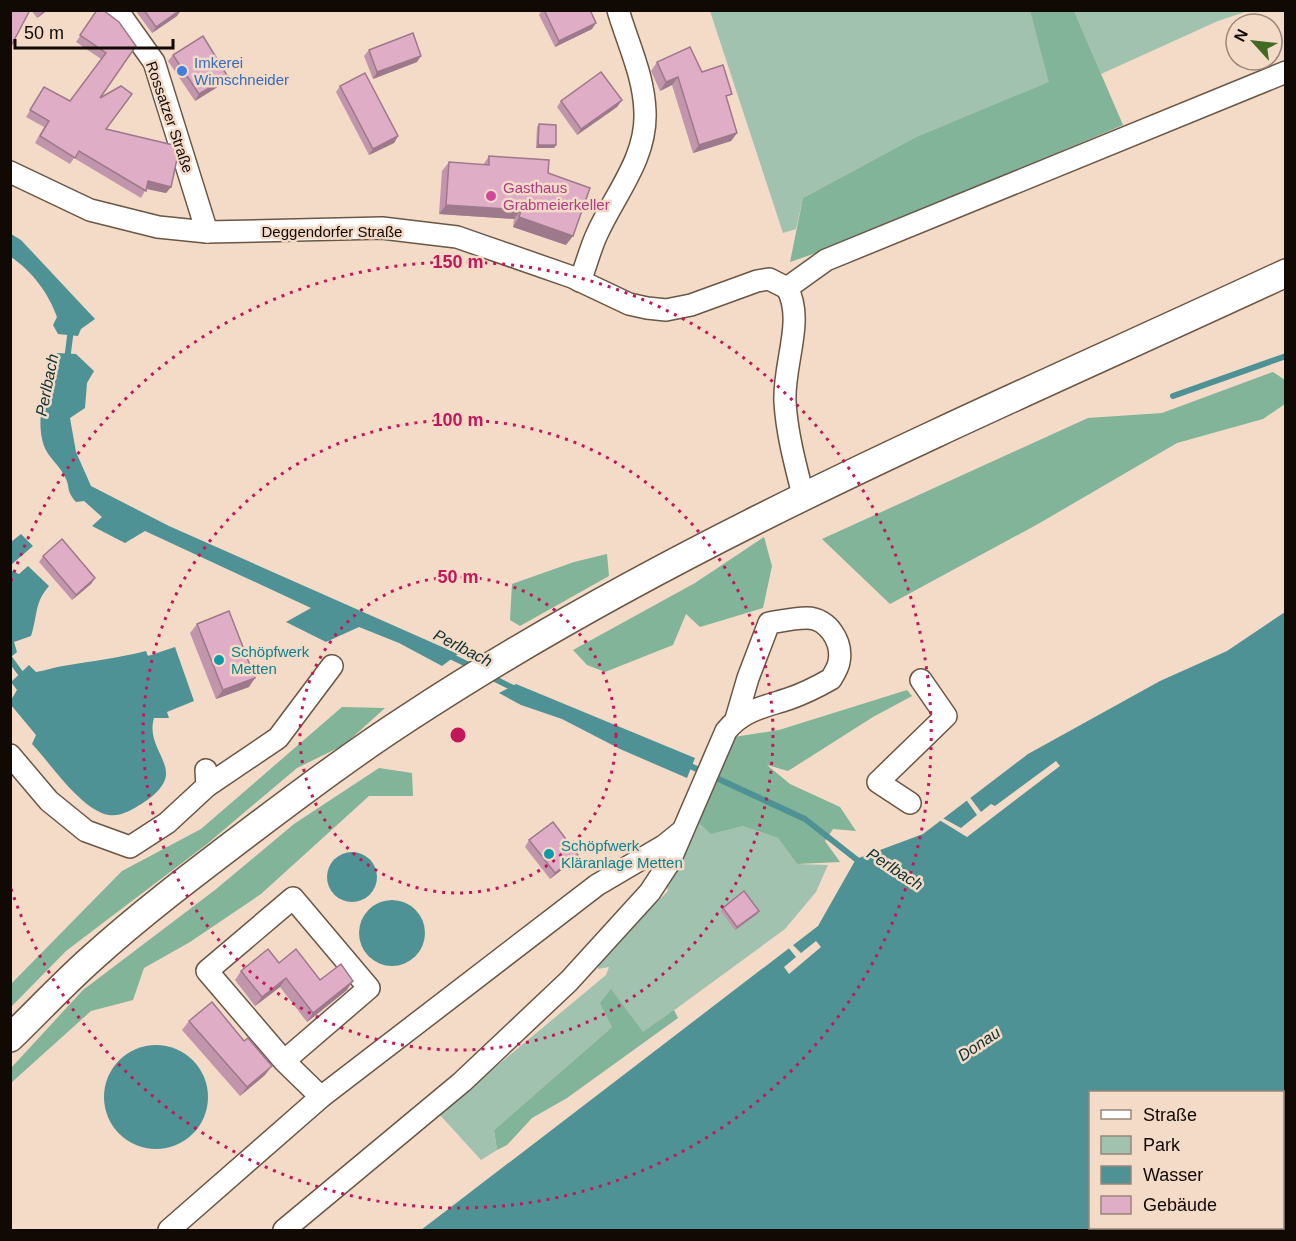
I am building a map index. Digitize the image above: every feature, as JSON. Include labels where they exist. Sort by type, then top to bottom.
[{"type":"main road","points":[[10,1038],[92,958],[202,868],[342,763],[409,717],[543,636],[700,549],[1286,273]]},
{"type":"street","name":"Rossatzer Straße","points":[[117,10],[154,62],[207,232]]},
{"type":"street","points":[[580,281],[597,234],[627,182],[641,147],[645,113],[640,74],[618,10]]},
{"type":"street","points":[[804,499],[792,450],[785,404],[784,380],[796,312],[794,300],[788,288],[826,260],[1286,72]]},
{"type":"street","name":"Deggendorfer Straße","points":[[10,172],[91,211],[158,226],[207,232],[382,228],[458,237],[580,281],[628,304],[666,310],[691,305],[757,281],[770,279],[788,288]]},
{"type":"street","points":[[284,1230],[462,1082],[568,981],[650,892],[669,863],[686,828],[731,725],[769,623],[809,618],[820,621],[833,631],[839,644],[839,661],[831,679],[787,699],[758,707],[731,725]]},
{"type":"street","points":[[10,755],[49,801],[86,831],[130,847],[167,823],[207,778],[278,738],[332,666]]},
{"type":"street","points":[[910,803],[878,782],[946,716],[921,680]]},
{"type":"street","points":[[169,1230],[321,1097],[597,885],[665,845],[686,828]]},
{"type":"street","points":[[284,1061],[369,988],[293,898],[207,971],[284,1061],[321,1097]]},
{"type":"green space","points":[[710,11],[1030,11],[1050,82],[916,137],[803,198],[796,229],[783,233]]},
{"type":"green space","points":[[1030,11],[1074,11],[1123,125],[845,243],[790,262],[803,198],[916,137],[1049,82]]},
{"type":"green space","points":[[1074,11],[1248,11],[1224,12],[1224,19],[1101,74]]},
{"type":"green space","points":[[1273,372],[1285,380],[1285,404],[1263,419],[1177,443],[1038,524],[890,604],[822,539],[1088,418],[1162,413]]},
{"type":"green space","points":[[764,537],[772,566],[763,608],[700,627],[686,614],[673,645],[605,672],[587,665],[573,650],[695,583]]},
{"type":"green space","points":[[607,554],[609,576],[520,626],[510,620],[512,584],[574,562]]},
{"type":"green space","points":[[907,690],[912,696],[873,717],[788,771],[767,765],[790,784],[840,807],[856,831],[833,829],[825,841],[840,862],[797,864],[778,838],[742,826],[711,834],[696,820],[734,737],[779,730]]},
{"type":"green space","points":[[342,707],[385,708],[344,745],[297,768],[207,844],[66,951],[11,1007],[11,984],[122,871],[201,829]]},
{"type":"green space","points":[[379,768],[412,773],[413,796],[369,796],[261,894],[190,942],[144,968],[133,1000],[91,1011],[11,1083],[11,1068],[83,990],[215,890],[294,824]]},
{"type":"green space","points":[[696,820],[742,826],[778,838],[797,864],[828,865],[816,892],[785,929],[643,1033],[611,990],[612,1027],[494,1130],[497,1150],[481,1160],[439,1114],[606,975],[609,967],[598,969],[598,961],[668,891],[666,881]]},
{"type":"green space","points":[[611,989],[643,1032],[674,1010],[678,1018],[567,1098],[532,1118],[507,1145],[497,1150],[494,1130],[612,1027],[600,1003]]},
{"type":"water","points":[[11,234],[21,240],[95,319],[81,329],[78,336],[58,334],[53,325],[57,317],[54,308],[33,276],[11,257]]},
{"type":"water","points":[[58,353],[76,354],[94,371],[87,383],[85,408],[70,418],[76,452],[91,486],[169,526],[458,654],[442,666],[399,643],[359,627],[326,642],[286,622],[311,608],[145,531],[125,543],[92,526],[102,517],[84,501],[76,502],[73,498],[63,473],[46,450],[41,435],[40,424],[48,357]]},
{"type":"water","points":[[21,534],[33,546],[12,564],[12,571],[19,574],[28,566],[49,586],[41,598],[31,636],[14,642],[17,652],[11,657],[11,542]]},
{"type":"water","name":"Donau","points":[[1285,612],[1285,1230],[421,1230],[818,926],[856,859],[923,834],[1028,754],[1160,681],[1227,651]]},
{"type":"water","points":[[175,647],[194,701],[167,712],[169,718],[154,718],[153,734],[164,762],[166,775],[163,784],[150,798],[127,812],[109,815],[99,812],[68,786],[32,744],[36,735],[11,705],[11,700],[17,690],[11,682],[29,665],[36,672],[146,651],[148,656]]},
{"type":"water","points":[[516,684],[695,758],[687,778],[620,749],[562,719],[521,705],[499,693]]},
{"type":"water","points":[[352,852],[370,859],[377,877],[370,895],[352,902],[334,895],[327,877],[334,859]]},
{"type":"water","points":[[392,900],[404,903],[415,910],[422,921],[425,933],[422,945],[415,956],[404,963],[392,966],[380,963],[369,956],[362,945],[359,933],[362,921],[369,910],[380,903]]},
{"type":"water","points":[[156,1045],[176,1049],[193,1060],[204,1077],[208,1097],[204,1117],[193,1134],[176,1145],[156,1149],[136,1145],[119,1134],[108,1117],[104,1097],[108,1077],[119,1060],[136,1049]]},
{"type":"pier","points":[[1056,761],[1060,766],[967,837],[936,818],[939,816],[961,828],[977,815],[965,798],[968,795],[981,812],[991,804],[995,806]]},
{"type":"pier","points":[[816,941],[821,947],[789,974],[784,967],[796,957],[787,946],[791,943],[801,953]]},
{"type":"building","points":[[10,10],[30,10],[10,48]]},
{"type":"building","points":[[97,10],[103,10],[119,22],[136,46],[100,98],[121,86],[132,94],[106,129],[173,145],[177,159],[171,187],[148,181],[146,191],[79,151],[75,158],[40,136],[49,121],[30,110],[44,87],[70,101],[106,53],[80,35]]},
{"type":"building","points":[[144,10],[180,10],[156,27]]},
{"type":"building","points":[[544,10],[590,10],[596,23],[559,41]]},
{"type":"building","points":[[413,33],[421,56],[377,72],[369,50]]},
{"type":"building","points":[[203,36],[228,77],[199,94],[173,55]]},
{"type":"building","points":[[690,47],[702,72],[723,65],[732,94],[726,96],[737,133],[699,145],[678,77],[666,82],[657,62]]},
{"type":"building","points":[[601,72],[622,100],[581,129],[561,101]]},
{"type":"building","points":[[365,73],[398,136],[373,149],[340,86]]},
{"type":"building","points":[[539,124],[556,125],[556,145],[538,145]]},
{"type":"building","points":[[489,156],[549,160],[548,173],[590,188],[573,236],[519,217],[521,210],[446,205],[449,162],[489,165]]},
{"type":"building","points":[[62,539],[95,578],[76,595],[43,556]]},
{"type":"building","name":"Schöpfwerk Metten","points":[[229,611],[255,678],[223,690],[197,624]]},
{"type":"building","name":"Schöpfwerk Kläranlage Metten","points":[[553,822],[578,855],[555,873],[529,840]]},
{"type":"building","points":[[744,891],[759,911],[737,927],[723,908]]},
{"type":"building","points":[[268,949],[279,963],[296,949],[320,980],[341,964],[353,981],[313,1013],[286,978],[262,997],[241,971]]},
{"type":"building","points":[[212,1002],[244,1041],[248,1038],[272,1066],[247,1087],[189,1021]]},
{"type":"waterway","name":"Perlbach","points":[[67,360],[71,329]]},
{"type":"waterway","points":[[1173,396],[1286,356]]},
{"type":"waterway","name":"Perlbach","points":[[446,654],[475,668]]},
{"type":"waterway","points":[[10,659],[24,678]]},
{"type":"waterway","name":"Perlbach","points":[[489,676],[517,690]]},
{"type":"waterway","name":"Perlbach","points":[[686,764],[805,819],[861,863]]},
{"type":"place","name":"Imkerei Wimschneider","points":[[182,71]]},
{"type":"place","name":"Gasthaus Grabmeierkeller","points":[[491,196]]},
{"type":"place","name":"Schöpfwerk Metten","points":[[219,660]]},
{"type":"place","name":"Schöpfwerk Kläranlage Metten","points":[[549,854]]}]
